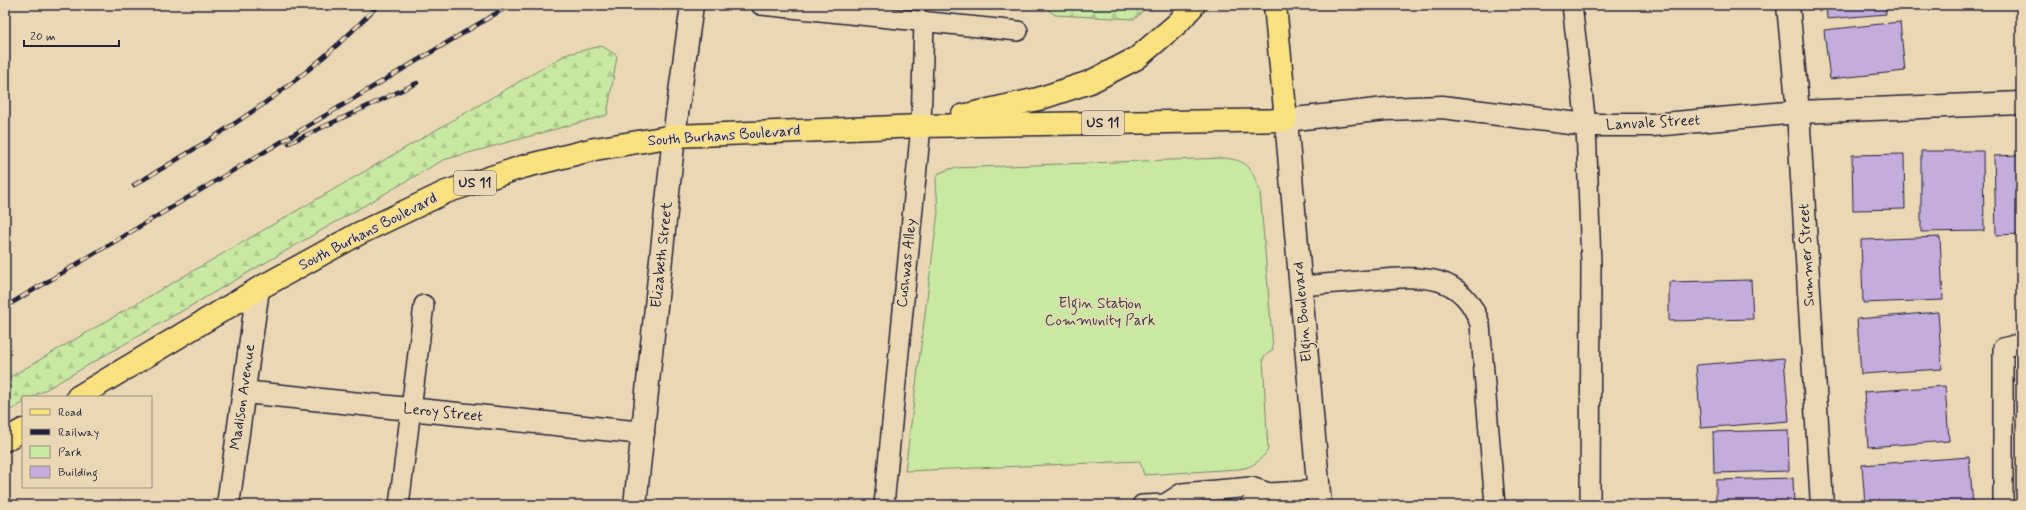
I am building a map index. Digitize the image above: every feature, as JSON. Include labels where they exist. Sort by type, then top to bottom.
[{"type":"main road","name":"US 11","points":[[921,126],[1038,99],[1090,82],[1137,58],[1178,23],[1194,5]]},
{"type":"main road","points":[[1275,5],[1286,120]]},
{"type":"main road","name":"South Burhans Boulevard","points":[[80,396],[258,289],[358,234],[446,192],[522,167],[580,153],[674,136],[921,126],[1286,120]]},
{"type":"main road","points":[[5,440],[22,431]]},
{"type":"street","name":"Elizabeth Street","points":[[635,505],[674,136],[692,5]]},
{"type":"street","name":"Summer Street","points":[[1788,5],[1798,112],[1822,505]]},
{"type":"street","name":"Lanvale Street","points":[[1286,120],[1386,110],[1442,107],[1586,125],[1654,125],[1798,112],[2021,103]]},
{"type":"street","name":"Elgin Boulevard","points":[[1286,120],[1319,497]]},
{"type":"street","name":"Madison Avenue","points":[[228,505],[258,289]]},
{"type":"street","name":"Leroy Street","points":[[244,392],[642,433]]},
{"type":"lane","points":[[761,5],[1018,31]]},
{"type":"lane","points":[[1572,5],[1586,125],[1592,264],[1590,505]]},
{"type":"lane","name":"Cushwas Alley","points":[[884,505],[921,126],[924,21]]},
{"type":"lane","points":[[1301,286],[1416,276],[1442,281],[1462,292],[1475,309],[1480,324],[1495,505]]},
{"type":"lane","points":[[399,505],[424,305]]},
{"type":"lane","points":[[2003,505],[2003,348],[2021,343]]},
{"type":"lane","points":[[1142,505],[1166,504],[1182,493],[1251,487],[1269,493],[1319,497]]},
{"type":"lane","points":[[1250,505],[1269,493]]},
{"type":"green space","points":[[1042,5],[1148,5],[1135,19],[1055,15]]},
{"type":"green space","points":[[602,46],[617,56],[607,115],[443,160],[35,396],[22,396],[22,404],[5,413],[5,380],[567,54]]},
{"type":"green space","name":"Elgin Station Community Park","points":[[1224,158],[1240,161],[1245,164],[1251,171],[1260,191],[1273,349],[1263,358],[1268,450],[1262,457],[1252,465],[1238,469],[1144,475],[1140,461],[905,471],[938,212],[936,179],[939,173],[953,168]]},
{"type":"building","points":[[1826,5],[1885,5],[1886,14],[1827,19]]},
{"type":"building","points":[[1900,22],[1905,71],[1830,79],[1824,30]]},
{"type":"building","points":[[1921,151],[1983,151],[1984,231],[1921,232]]},
{"type":"building","points":[[1904,154],[1905,209],[1853,210],[1852,155]]},
{"type":"building","points":[[2021,155],[2021,234],[1996,235],[1994,156]]},
{"type":"building","points":[[1940,237],[1943,300],[1863,303],[1861,240]]},
{"type":"building","points":[[1751,280],[1753,319],[1669,321],[1669,282]]},
{"type":"building","points":[[1938,312],[1942,369],[1861,374],[1857,319]]},
{"type":"building","points":[[1784,358],[1789,421],[1701,428],[1696,365]]},
{"type":"building","points":[[1945,386],[1949,441],[1868,447],[1864,392]]},
{"type":"building","points":[[1788,430],[1789,471],[1714,473],[1713,432]]},
{"type":"building","points":[[1969,457],[1973,505],[1865,505],[1862,465]]},
{"type":"building","points":[[1793,478],[1794,505],[1716,505],[1716,480]]},
{"type":"railway","points":[[134,185],[200,146],[293,82],[351,33],[378,5]]},
{"type":"railway","points":[[5,307],[510,5]]},
{"type":"railway","points":[[289,143],[417,83]]}]
